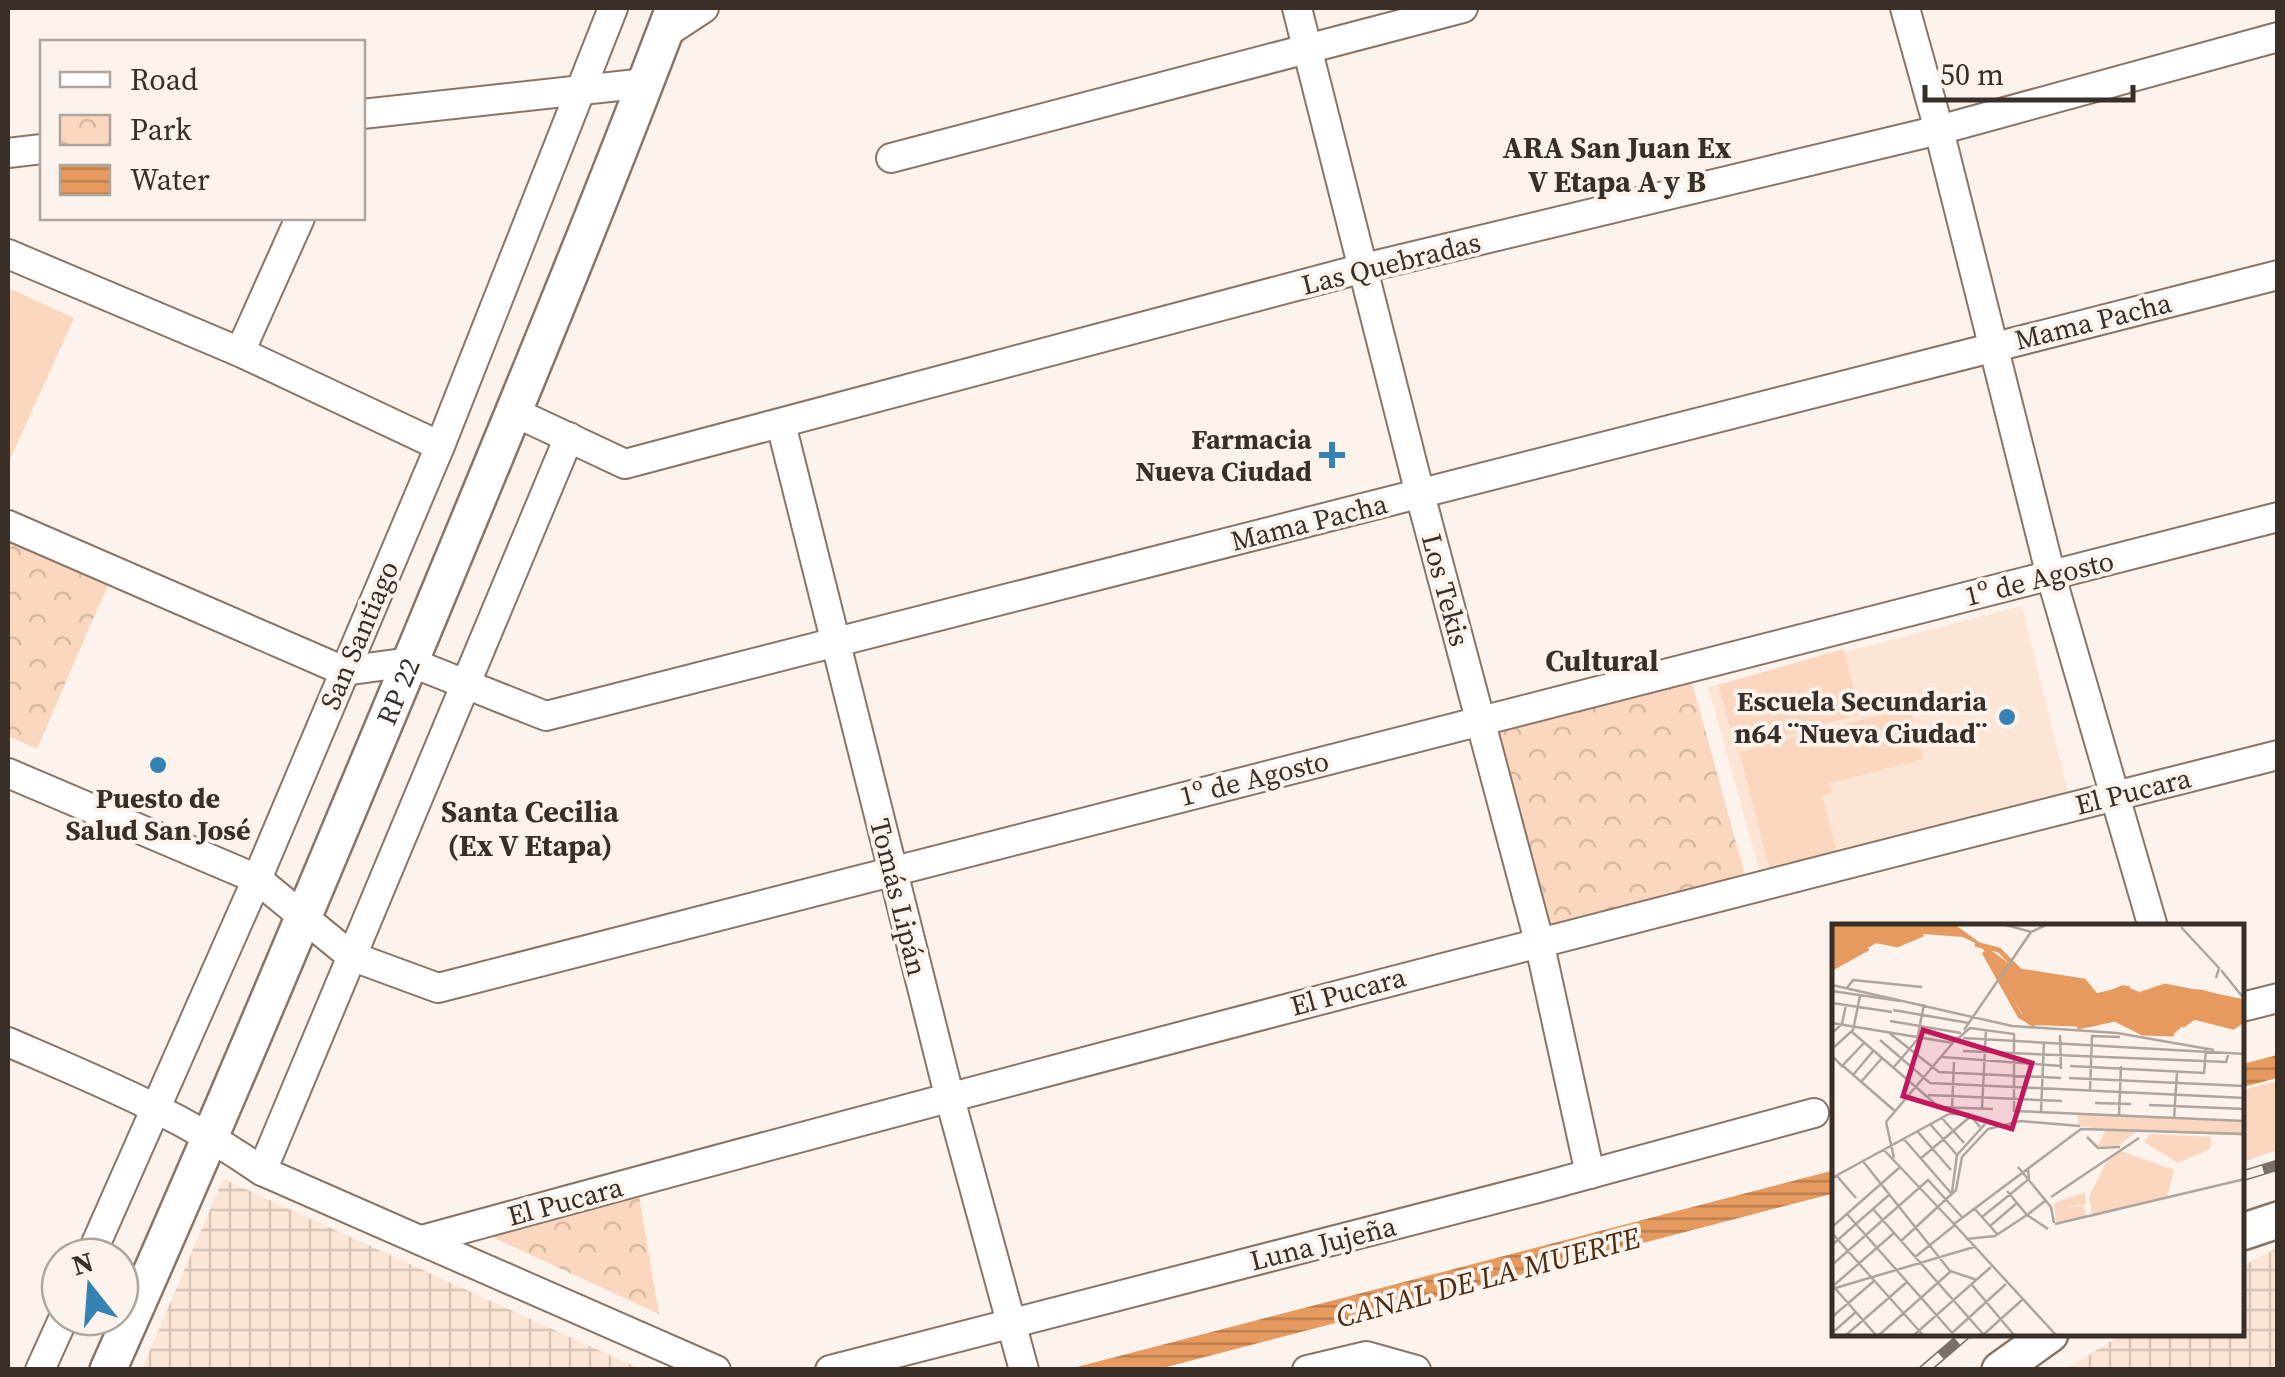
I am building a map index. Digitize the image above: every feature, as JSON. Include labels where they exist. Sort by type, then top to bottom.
[{"type":"street","name":"San Santiago","points":[[99,1237],[257,880],[440,446],[614,8]]},
{"type":"street","points":[[673,18],[704,8]]},
{"type":"street","name":"Los Tekis","points":[[1297,8],[1420,494],[1540,941],[1590,1174]]},
{"type":"street","points":[[891,158],[1463,8]]},
{"type":"street","points":[[1904,8],[1939,130],[2052,576],[2152,924]]},
{"type":"street","name":"RP 22","points":[[108,1370],[304,918],[673,18]]},
{"type":"street","name":"Las Quebradas","points":[[514,412],[625,464],[1364,268],[1939,130],[2278,37]]},
{"type":"street","points":[[365,114],[646,82]]},
{"type":"street","points":[[8,153],[40,149]]},
{"type":"street","points":[[240,352],[299,220]]},
{"type":"street","points":[[8,254],[240,352],[440,446]]},
{"type":"street","name":"Mama Pacha","points":[[344,671],[410,662],[546,716],[2278,275]]},
{"type":"street","name":"Tomás Lipán","points":[[781,424],[949,1095],[1022,1365]]},
{"type":"street","points":[[262,1171],[569,438]]},
{"type":"street","name":"1º de Agosto","points":[[8,774],[257,880],[352,956],[438,988],[2278,516]]},
{"type":"street","points":[[8,525],[344,671]]},
{"type":"street","name":"El Pucara","points":[[422,1240],[949,1095],[2278,755]]},
{"type":"street","points":[[2245,1006],[2278,998]]},
{"type":"street","points":[[8,1042],[158,1106],[212,1136],[262,1171],[716,1370]]},
{"type":"street","name":"Luna Jujeña","points":[[830,1370],[1590,1174],[1814,1112]]},
{"type":"street","points":[[2245,1231],[2278,1220]]},
{"type":"street","points":[[40,1370],[55,1337]]},
{"type":"street","points":[[2000,1370],[2046,1337]]},
{"type":"street","points":[[1308,1370],[1366,1356],[1416,1370]]},
{"type":"shaded area","points":[[2022,606],[2069,797],[1762,880],[1708,687]]},
{"type":"shaded area","points":[[223,1179],[640,1369],[142,1369]]},
{"type":"shaded area","points":[[2277,1248],[2277,1369],[2067,1369],[2118,1337],[2245,1337],[2245,1265]]},
{"type":"green space","points":[[8,288],[74,318],[8,464]]},
{"type":"green space","points":[[8,530],[112,575],[37,749],[8,736]]},
{"type":"green space","points":[[1843,649],[1861,714],[1736,749],[1718,685]]},
{"type":"green space","points":[[1691,679],[1748,886],[1553,940],[1495,734]]},
{"type":"green space","points":[[1910,707],[1923,759],[1830,783],[1832,793],[1822,796],[1838,857],[1771,874],[1739,752]]},
{"type":"green space","points":[[2277,1081],[2277,1150],[2245,1161],[2245,1089]]},
{"type":"green space","points":[[639,1196],[659,1314],[479,1231]]},
{"type":"water","points":[[2277,1055],[2277,1078],[2245,1086],[2245,1063]]},
{"type":"water","name":"CANAL DE LA MUERTE","points":[[1832,1171],[1832,1194],[1159,1369],[1069,1369]]},
{"type":"railway","points":[[2245,1175],[2278,1165]]},
{"type":"railway","points":[[1924,1370],[1962,1337]]},
{"type":"place","name":"Farmacia Nueva Ciudad","points":[[1332,455]]},
{"type":"place","name":"Escuela Secundaria n64 ¨Nueva Ciudad¨","points":[[2007,717]]},
{"type":"place","name":"Puesto de Salud San José","points":[[158,765]]},
{"type":"district","name":"ARA San Juan Ex V Etapa A y B","points":[[1617,164]]},
{"type":"district","name":"Cultural","points":[[1602,660]]},
{"type":"district","name":"Santa Cecilia (Ex V Etapa)","points":[[530,828]]}]
